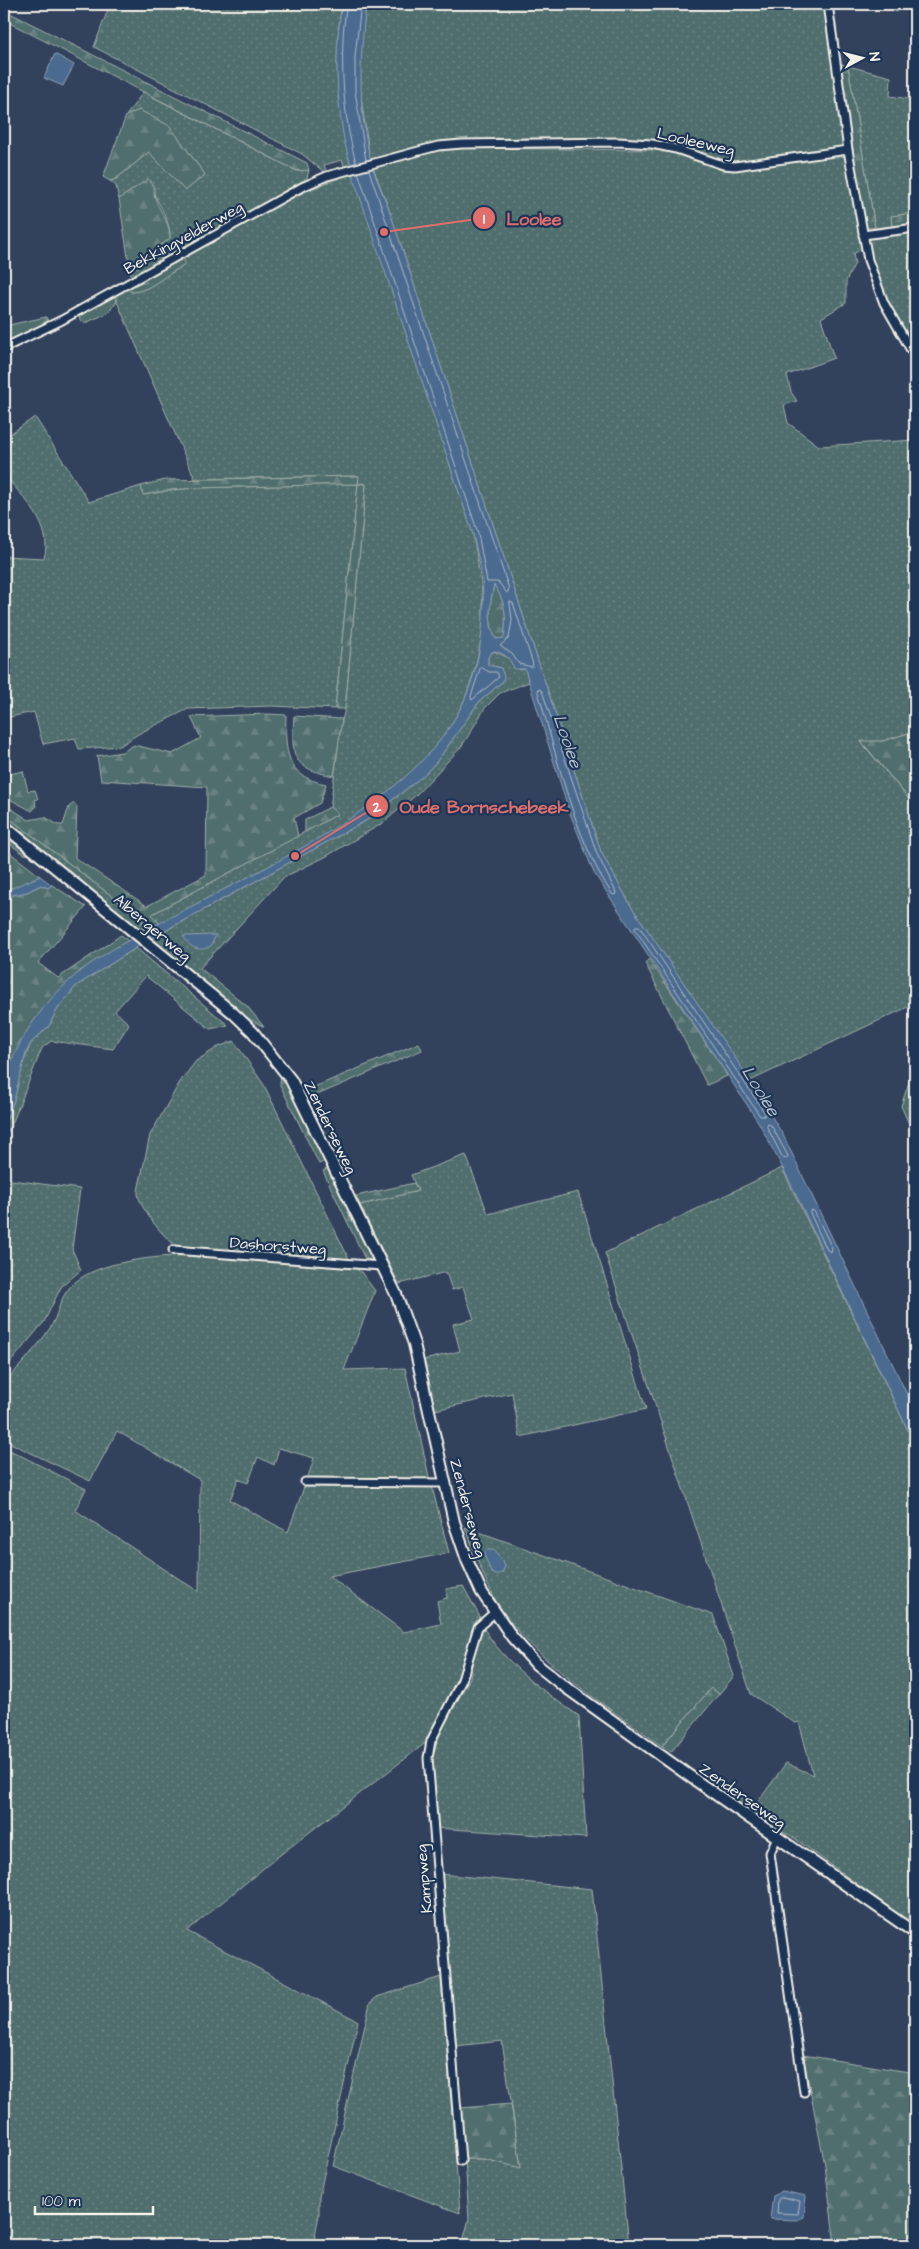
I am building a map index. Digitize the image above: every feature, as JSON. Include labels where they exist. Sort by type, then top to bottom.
[{"type":"main road","name":"Albergerweg","points":[[4,826],[137,932],[232,1012],[276,1058]]},
{"type":"main road","name":"Zenderseweg","points":[[276,1058],[291,1080],[396,1294],[414,1344],[454,1522],[467,1560],[481,1591],[494,1613],[542,1669],[915,1933]]},
{"type":"street","points":[[828,4],[848,150],[868,260],[880,294],[915,357]]},
{"type":"street","name":"Looleeweg","points":[[377,162],[438,146],[462,144],[592,142],[652,144],[676,149],[723,165],[735,166],[848,150]]},
{"type":"street","name":"Bekkingvelderweg","points":[[4,348],[62,320],[281,198],[327,176],[377,162]]},
{"type":"street","points":[[863,235],[915,228]]},
{"type":"street","name":"Dashorstweg","points":[[173,1250],[382,1266]]},
{"type":"street","points":[[305,1482],[445,1482]]},
{"type":"street","name":"Kampweg","points":[[461,2161],[428,1758],[431,1741],[462,1680],[478,1627],[494,1613]]},
{"type":"street","points":[[777,1837],[770,1853],[804,2092]]},
{"type":"green space","points":[[110,4],[342,4],[337,64],[338,85],[342,126],[351,165],[345,168],[342,160],[324,165],[327,173],[324,172],[302,154],[94,47]]},
{"type":"green space","points":[[366,4],[824,4],[844,144],[840,147],[728,162],[689,149],[649,141],[527,138],[436,143],[370,160],[360,90],[360,56]]},
{"type":"green space","points":[[877,4],[915,4],[915,11],[901,6],[897,12]]},
{"type":"green space","points":[[4,10],[307,163],[309,170],[297,171],[4,20]]},
{"type":"green space","points":[[839,63],[848,66],[875,228],[866,228]]},
{"type":"green space","points":[[848,66],[891,77],[890,96],[915,100],[915,213],[891,216],[892,226],[875,228]]},
{"type":"green space","points":[[143,92],[297,171],[309,170],[307,178],[135,278],[131,277],[130,270],[143,262],[143,259],[170,238],[168,223],[148,180],[119,199],[116,186],[110,181],[116,179],[149,152],[185,190],[205,175],[181,142],[140,110],[126,116]]},
{"type":"green space","points":[[139,110],[170,126],[205,175],[185,191],[149,152],[116,179],[110,181],[103,177],[126,116]]},
{"type":"green space","points":[[451,148],[659,150],[734,170],[840,154],[845,157],[862,249],[853,254],[855,263],[846,281],[846,303],[821,318],[834,358],[787,375],[791,392],[797,401],[784,405],[788,423],[819,446],[915,440],[915,731],[883,741],[861,742],[915,806],[909,965],[912,1005],[750,1081],[631,906],[601,852],[391,215],[373,167],[423,152]]},
{"type":"green space","points":[[353,173],[473,534],[483,607],[482,632],[475,667],[464,701],[453,722],[428,754],[397,784],[360,812],[320,838],[160,924],[152,915],[154,913],[338,814],[330,808],[341,724],[345,709],[366,484],[358,484],[358,476],[195,479],[114,295],[127,288],[132,292],[151,285],[182,267],[183,256],[246,221],[309,190]]},
{"type":"green space","points":[[148,179],[154,187],[156,200],[170,231],[170,238],[144,259],[143,262],[130,270],[119,199]]},
{"type":"green space","points":[[915,213],[915,224],[892,226],[891,216]]},
{"type":"green space","points":[[915,231],[915,350],[888,306],[867,245],[868,239]]},
{"type":"green space","points":[[183,256],[185,263],[182,267],[151,286],[131,292],[127,288]]},
{"type":"green space","points":[[114,295],[117,302],[106,314],[85,323],[80,320],[79,315]]},
{"type":"green space","points":[[46,317],[49,323],[4,345],[4,326]]},
{"type":"green space","points":[[35,417],[89,502],[141,486],[144,495],[195,488],[358,484],[335,709],[272,706],[188,709],[138,734],[120,746],[79,749],[75,738],[43,744],[34,712],[4,718],[4,556],[44,558],[46,546],[41,523],[35,513],[20,492],[4,476],[4,438]]},
{"type":"green space","points":[[359,476],[358,484],[195,488],[143,495],[141,486],[165,480]]},
{"type":"green space","points":[[358,484],[366,484],[345,709],[335,709]]},
{"type":"green space","points":[[494,585],[501,598],[505,617],[504,638],[496,639],[490,619]]},
{"type":"green space","points":[[493,651],[509,658],[520,670],[525,669],[529,682],[500,693],[485,708],[462,746],[416,795],[383,823],[325,857],[284,877],[200,968],[247,1006],[264,1027],[248,1018],[150,939],[367,820],[424,775],[438,760],[479,702],[503,681],[501,668],[488,665],[488,657]]},
{"type":"green space","points":[[286,715],[286,740],[290,760],[302,775],[326,784],[320,803],[294,818],[298,836],[154,913],[152,915],[160,924],[143,933],[142,919],[4,814],[4,804],[29,820],[45,817],[58,825],[63,825],[69,807],[74,803],[77,807],[75,858],[147,906],[206,875],[207,787],[101,780],[97,756],[122,752],[134,745],[172,754],[201,738],[191,717]]},
{"type":"green space","points":[[294,716],[342,719],[334,776],[309,769],[297,758],[293,742]]},
{"type":"green space","points":[[915,731],[915,806],[861,741],[883,741]]},
{"type":"green space","points":[[4,764],[10,774],[23,771],[28,791],[35,790],[38,799],[35,800],[36,807],[32,811],[4,796]]},
{"type":"green space","points":[[330,807],[338,814],[305,832],[305,820]]},
{"type":"green space","points":[[4,814],[142,919],[143,933],[4,821]]},
{"type":"green space","points":[[4,831],[35,856],[24,854],[4,840]]},
{"type":"green space","points":[[4,848],[40,876],[4,893]]},
{"type":"green space","points":[[41,885],[48,888],[52,885],[86,907],[38,963],[58,978],[121,935],[128,941],[80,971],[13,1062],[4,1088],[4,897],[27,892]]},
{"type":"green space","points":[[136,948],[228,1025],[210,1029],[146,976],[115,1011],[129,1024],[113,1049],[51,1041],[42,1048],[12,1124],[4,1139],[4,1127],[14,1100],[20,1071],[31,1043],[49,1026],[57,1010],[76,986]]},
{"type":"green space","points":[[649,959],[727,1076],[707,1085],[645,963]]},
{"type":"green space","points":[[234,1041],[264,1085],[349,1259],[177,1246],[166,1237],[146,1213],[138,1191],[150,1135],[180,1082],[196,1061],[218,1047]]},
{"type":"green space","points":[[419,1043],[422,1050],[310,1098],[307,1090]]},
{"type":"green space","points":[[915,1064],[915,1137],[901,1106]]},
{"type":"green space","points":[[281,1068],[327,1160],[319,1164],[280,1085]]},
{"type":"green space","points":[[466,1155],[488,1214],[578,1192],[646,1409],[520,1437],[512,1393],[435,1410],[424,1360],[460,1351],[453,1324],[474,1319],[463,1287],[452,1290],[446,1272],[399,1284],[360,1205],[418,1191],[411,1175]]},
{"type":"green space","points":[[330,1167],[374,1260],[365,1259],[323,1171]]},
{"type":"green space","points":[[782,1168],[915,1445],[915,1926],[790,1835],[744,1809],[703,1774],[755,1806],[786,1763],[813,1775],[799,1722],[795,1723],[751,1694],[605,1253]]},
{"type":"green space","points":[[4,1179],[80,1189],[72,1249],[81,1270],[61,1287],[44,1322],[4,1370]]},
{"type":"green space","points":[[414,1183],[418,1191],[360,1205],[356,1196]]},
{"type":"green space","points":[[182,1255],[356,1269],[361,1272],[375,1291],[344,1370],[405,1368],[430,1481],[307,1480],[314,1458],[279,1448],[274,1465],[258,1457],[248,1483],[238,1479],[230,1500],[288,1532],[304,1487],[432,1487],[449,1553],[329,1576],[404,1632],[441,1624],[437,1601],[447,1598],[446,1589],[463,1586],[480,1617],[471,1631],[469,1652],[461,1677],[428,1741],[276,1858],[187,1931],[358,2021],[319,2197],[319,2215],[313,2245],[4,2245],[4,1447],[86,1489],[75,1510],[199,1592],[200,1480],[117,1431],[90,1481],[4,1440],[4,1384],[45,1335],[53,1323],[66,1292],[80,1278],[93,1271],[123,1262]]},
{"type":"green space","points":[[465,1527],[713,1615],[734,1676],[719,1694],[711,1688],[662,1746],[572,1681],[530,1644],[511,1623],[496,1601],[483,1574]]},
{"type":"green space","points":[[483,1627],[513,1665],[539,1687],[579,1716],[586,1838],[436,1828],[431,1759],[441,1731],[470,1678],[477,1635]]},
{"type":"green space","points":[[711,1688],[719,1694],[671,1752],[662,1746]]},
{"type":"green space","points":[[440,1874],[592,1889],[629,2245],[462,2245],[469,2219],[465,2159],[484,2159],[521,2167],[502,2041],[455,2046]]},
{"type":"green space","points":[[441,1977],[460,2213],[333,2166],[370,2003],[377,1997]]},
{"type":"green space","points":[[803,2055],[915,2073],[915,2245],[835,2245],[825,2165]]},
{"type":"green space","points":[[511,2104],[521,2168],[484,2159],[465,2159],[460,2108]]},
{"type":"water","points":[[342,4],[366,4],[361,83],[363,121],[373,168],[391,215],[601,852],[631,906],[744,1071],[783,1135],[915,1411],[915,1445],[790,1182],[759,1123],[594,873],[569,811],[525,669],[514,669],[504,654],[493,651],[488,657],[488,665],[501,668],[504,677],[503,681],[479,702],[438,760],[424,775],[367,820],[150,939],[76,986],[57,1010],[49,1026],[31,1043],[26,1053],[14,1100],[4,1127],[4,1089],[14,1055],[22,1039],[43,1008],[69,981],[91,963],[110,951],[284,858],[329,832],[371,804],[408,774],[439,741],[462,705],[474,674],[483,622],[483,588],[479,561],[473,534],[355,182],[346,149],[337,74],[339,21]],"holes":[[[494,585],[505,610],[505,624],[504,638],[496,639],[490,619]]]},
{"type":"water","points":[[55,54],[74,65],[63,86],[44,78]]},
{"type":"water","points":[[40,876],[52,885],[48,888],[41,885],[27,892],[4,897],[5,891]]},
{"type":"water","points":[[216,935],[211,946],[203,949],[195,948],[183,936]]},
{"type":"water","points":[[487,1550],[495,1550],[505,1566],[502,1573],[496,1575],[491,1572],[484,1554]]},
{"type":"water","points":[[782,2191],[806,2196],[804,2217],[797,2220],[770,2219],[773,2196]]},
{"type":"place","name":"Loolee","points":[[384,232]]},
{"type":"place","name":"Oude Bornschebeek","points":[[295,856]]}]
